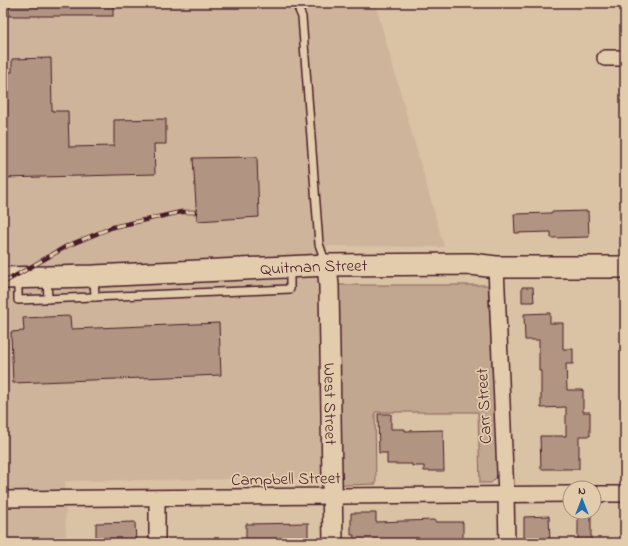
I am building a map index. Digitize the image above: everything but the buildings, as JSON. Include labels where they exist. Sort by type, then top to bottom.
[{"type":"main road","name":"Quitman Street","points":[[11,278],[327,266],[471,264],[496,267],[625,267]]},
{"type":"street","points":[[605,58],[625,58]]},
{"type":"street","name":"West Street","points":[[327,266],[329,286],[332,543]]},
{"type":"street","name":"Carr Street","points":[[496,267],[507,543]]},
{"type":"street","name":"Campbell Street","points":[[3,499],[562,494]]},
{"type":"street","points":[[602,494],[625,494]]},
{"type":"street","points":[[157,498],[157,543]]},
{"type":"lane","points":[[296,3],[302,17],[319,244],[327,266]]},
{"type":"lane","points":[[11,278],[18,300],[48,299],[290,289],[290,267]]},
{"type":"lane","points":[[94,276],[95,297]]},
{"type":"lane","points":[[47,277],[48,299]]},
{"type":"shaded area","points":[[3,3],[375,3],[444,247],[327,246],[326,478],[65,481],[66,543],[3,543]]},
{"type":"shaded area","points":[[337,285],[488,285],[498,469],[496,478],[491,483],[480,483],[478,412],[375,412],[376,484],[346,485],[341,482]]},
{"type":"railway","points":[[3,283],[67,246],[113,227],[181,212],[195,212]]}]
